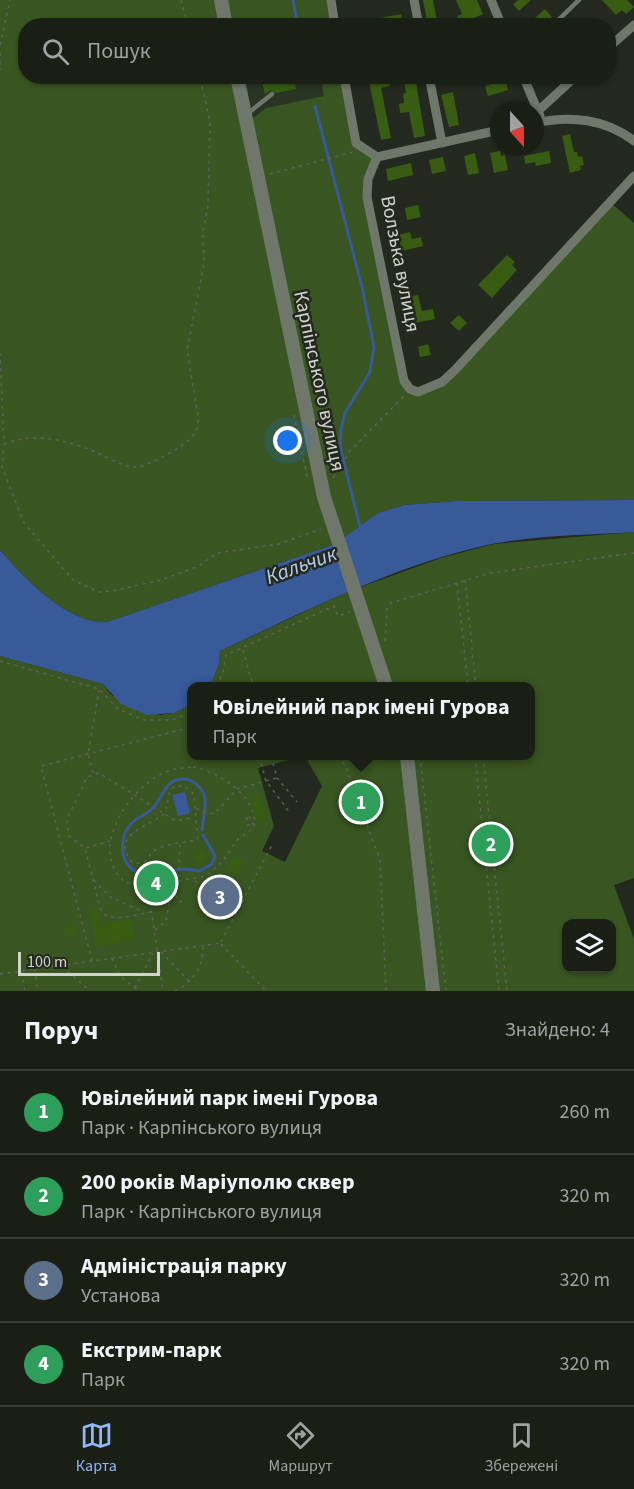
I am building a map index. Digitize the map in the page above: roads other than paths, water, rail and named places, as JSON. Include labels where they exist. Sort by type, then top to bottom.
[{"type":"street","points":[[221,0],[224,18]]},
{"type":"street","points":[[331,0],[334,18]]},
{"type":"street","points":[[414,0],[417,18]]},
{"type":"street","points":[[491,0],[499,18]]},
{"type":"street","points":[[616,42],[634,25]]},
{"type":"street","name":"Карпінського вулиця","points":[[239,84],[330,531],[384,682]]},
{"type":"street","points":[[345,84],[356,143],[377,157],[490,132]]},
{"type":"street","points":[[431,84],[442,143]]},
{"type":"street","points":[[526,84],[534,102]]},
{"type":"street","points":[[544,105],[567,84]]},
{"type":"street","points":[[544,122],[589,120],[606,124],[634,141]]},
{"type":"street","name":"Волзька вулиця","points":[[377,157],[368,179],[369,217],[404,381],[414,390],[442,382],[455,370],[634,176]]},
{"type":"street","points":[[407,760],[433,991]]},
{"type":"lane","points":[[560,18],[579,0]]},
{"type":"lane","points":[[245,116],[272,94]]},
{"type":"water","name":"Кальчик","points":[[634,500],[634,532],[527,539],[492,544],[422,563],[387,576],[220,651],[219,664],[212,682],[187,682],[187,707],[174,713],[147,715],[121,704],[103,684],[0,656],[0,550],[21,573],[62,608],[92,621],[107,622],[335,544],[378,513],[404,505],[456,501]]},
{"type":"water","points":[[185,792],[190,813],[178,816],[172,795]]},
{"type":"waterway","points":[[293,0],[296,18]]},
{"type":"waterway","points":[[315,106],[362,287],[374,347],[370,372],[345,413],[341,429],[340,446],[360,527]]},
{"type":"waterway","points":[[202,830],[205,808],[202,790],[190,780],[176,780],[167,787],[151,810],[135,820],[128,828],[122,849],[127,863],[139,873],[183,869],[200,871],[212,864],[215,856],[203,835]]},
{"type":"place","name":"Ювілейний парк імені Гурова","points":[[361,802]]},
{"type":"place","name":"200 років Маріуполю сквер","points":[[491,844]]},
{"type":"place","name":"Екстрим-парк","points":[[156,883]]},
{"type":"place","name":"Адміністрація парку","points":[[220,897]]}]
